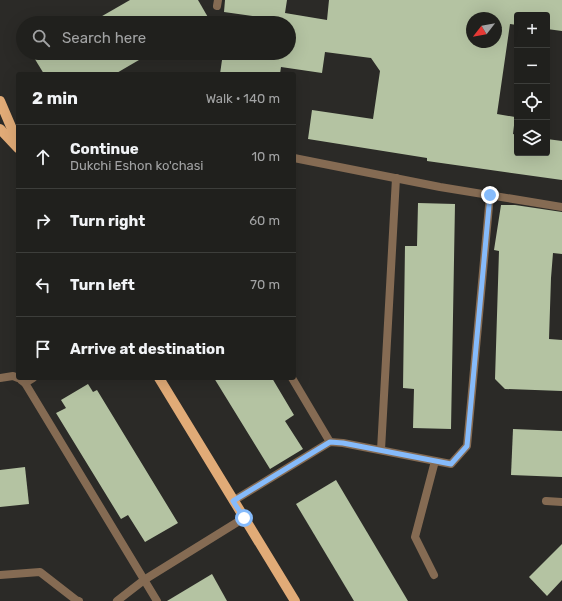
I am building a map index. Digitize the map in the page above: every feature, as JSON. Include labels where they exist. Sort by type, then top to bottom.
[{"type":"main road","points":[[0,101],[16,138]]},
{"type":"main road","points":[[0,129],[16,146]]},
{"type":"main road","points":[[160,380],[295,601]]},
{"type":"street","points":[[296,158],[396,178],[562,207]]},
{"type":"street","points":[[381,450],[396,178]]},
{"type":"street","points":[[233,501],[330,442],[343,443],[451,464],[467,446],[490,195]]},
{"type":"street","points":[[0,378],[4,376],[16,378]]},
{"type":"street","points":[[21,380],[157,601]]},
{"type":"street","points":[[293,380],[330,442]]},
{"type":"street","points":[[434,575],[415,538],[435,461]]},
{"type":"street","points":[[546,501],[562,502]]},
{"type":"street","points":[[117,601],[144,580],[244,518]]},
{"type":"street","points":[[0,575],[40,572],[79,601]]},
{"type":"building","points":[[130,0],[198,0],[207,16],[102,16]]},
{"type":"building","points":[[225,0],[287,0],[285,13],[327,20],[329,0],[562,0],[562,31],[550,29],[550,12],[514,12],[514,25],[510,24],[497,114],[514,117],[514,156],[550,156],[550,139],[562,141],[562,180],[427,161],[427,158],[308,139],[312,110],[373,119],[380,71],[371,58],[325,52],[322,73],[281,67],[280,72],[220,72],[222,60],[296,60],[296,16],[252,16],[224,12]]},
{"type":"building","points":[[35,60],[139,60],[118,72],[43,72]]},
{"type":"building","points":[[418,203],[455,204],[451,429],[413,428],[414,389],[403,388],[405,246],[417,246]]},
{"type":"building","points":[[501,205],[515,205],[562,212],[562,254],[553,253],[549,339],[562,340],[562,391],[505,389],[495,379],[499,251],[494,250]]},
{"type":"building","points":[[215,380],[273,380],[294,415],[285,421],[303,449],[270,469]]},
{"type":"building","points":[[88,384],[93,392],[97,390],[178,523],[145,542],[128,515],[121,519],[56,413],[66,408],[61,400]]},
{"type":"building","points":[[513,429],[562,431],[562,477],[511,475]]},
{"type":"building","points":[[25,467],[29,504],[0,507],[0,470]]},
{"type":"building","points":[[336,480],[408,601],[354,601],[296,504]]},
{"type":"building","points":[[562,544],[562,580],[547,596],[529,577]]},
{"type":"building","points":[[212,574],[227,601],[167,601]]},
{"type":"route","points":[[244,518],[233,501],[330,442],[343,443],[451,464],[467,446],[490,195]]}]
